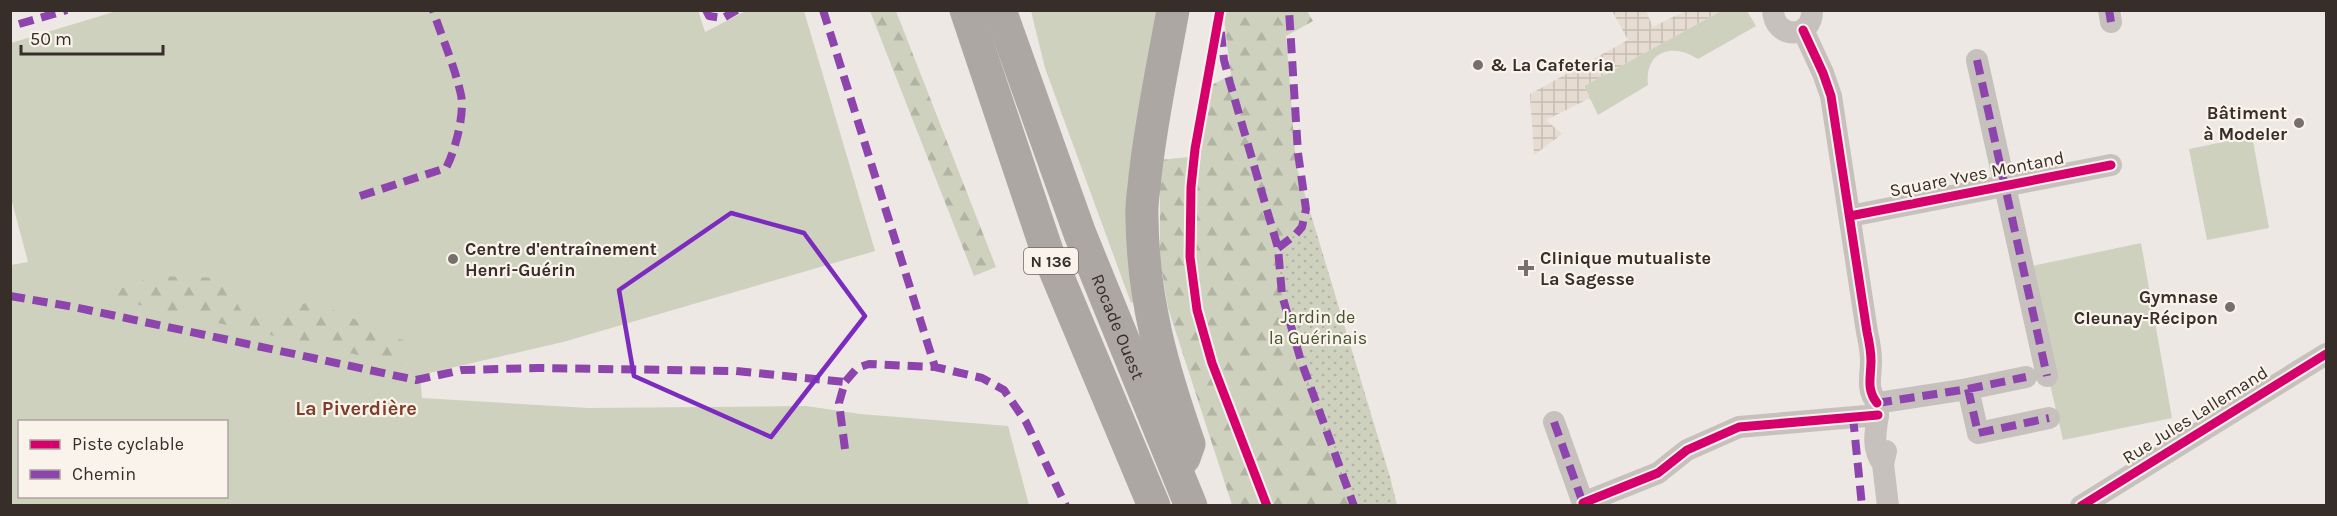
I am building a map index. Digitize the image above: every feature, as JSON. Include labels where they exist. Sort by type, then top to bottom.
[{"type":"highway","name":"Rocade Ouest","points":[[966,10],[1047,251],[1154,506]]},
{"type":"highway","name":"Rocade Ouest","points":[[1000,10],[1080,234],[1191,506]]},
{"type":"highway","points":[[1173,10],[1149,143],[1142,216],[1148,297],[1156,341],[1189,444],[1178,473]]},
{"type":"street","points":[[1773,10],[1778,26],[1785,32],[1794,33],[1807,20],[1831,96],[1871,363],[1868,377],[1870,391],[1877,409],[1874,432],[1877,451],[1883,464],[1888,506]]},
{"type":"street","points":[[1554,422],[1584,504],[1658,473],[1687,450],[1739,427],[1877,409],[2037,377],[2005,184],[1977,60]]},
{"type":"street","name":"Square Yves Montand","points":[[1850,216],[2111,165]]},
{"type":"street","name":"Rue Jules Lallemand","points":[[2081,506],[2326,354]]},
{"type":"street","points":[[1968,389],[1978,433],[2049,418]]},
{"type":"highlighted area","points":[[731,213],[804,233],[865,316],[771,437],[634,376],[619,290]]},
{"type":"green space","name":"Centre d'entraînement Henri-Guérin","points":[[120,10],[698,10],[705,32],[746,11],[804,11],[875,251],[563,342],[420,375],[422,398],[588,408],[806,406],[860,414],[1008,426],[1029,505],[11,506],[11,265],[28,262],[11,198],[11,43]]},
{"type":"green space","points":[[870,11],[896,11],[996,267],[974,276]]},
{"type":"green space","points":[[1031,11],[1162,11],[1141,300],[1131,303],[1045,68]]},
{"type":"green space","points":[[1223,11],[1307,11],[1313,21],[1286,36],[1296,165],[1309,208],[1302,227],[1278,248],[1282,295],[1301,361],[1354,505],[1232,505],[1168,308],[1160,259],[1160,160],[1198,156],[1208,87],[1231,75]]},
{"type":"green space","points":[[1721,11],[1747,11],[1756,26],[1698,59],[1679,51],[1662,53],[1655,57],[1651,64],[1648,85],[1598,115],[1584,86]]},
{"type":"green space","points":[[2252,136],[2269,228],[2207,240],[2189,149]]},
{"type":"green space","name":"Jardin de la Guérinais","points":[[1309,208],[1397,505],[1354,505],[1301,361],[1282,295],[1278,248],[1297,231]]},
{"type":"green space","points":[[2141,243],[2172,418],[2063,440],[2023,268]]},
{"type":"green space","points":[[155,276],[223,278],[246,319],[313,301],[407,342],[402,365],[100,296]]},
{"type":"shaded area","points":[[1612,11],[1646,11],[1653,27],[1685,11],[1721,11],[1584,86],[1590,98],[1546,120],[1562,134],[1534,155],[1530,94],[1628,40]]},
{"type":"marked path","points":[[19,24],[67,10]]},
{"type":"marked path","points":[[360,196],[446,168],[449,161],[456,142],[462,103],[455,74],[433,10]]},
{"type":"marked path","points":[[706,10],[709,16],[723,18],[737,10]]},
{"type":"marked path","points":[[823,10],[935,367]]},
{"type":"marked path","points":[[1278,248],[1302,227],[1306,209],[1298,153],[1289,10]]},
{"type":"marked path","points":[[2109,10],[2111,22]]},
{"type":"marked path","points":[[1221,32],[1224,60],[1230,83],[1278,248],[1282,295],[1301,361],[1354,506]]},
{"type":"marked path","points":[[1977,60],[2047,376]]},
{"type":"marked path","points":[[10,296],[74,307],[416,380],[462,370],[538,368],[736,371],[845,382]]},
{"type":"marked path","points":[[845,449],[839,403],[845,382],[857,368],[869,364],[935,367],[982,378],[1004,390],[1026,422],[1066,506]]},
{"type":"marked path","points":[[1877,403],[1968,389],[2026,377]]},
{"type":"marked path","points":[[1968,389],[1978,433],[2049,418]]},
{"type":"marked path","points":[[1853,417],[1862,506]]},
{"type":"marked path","points":[[1554,422],[1584,506]]},
{"type":"cycle path","points":[[1220,10],[1195,149],[1191,187],[1190,257],[1197,310],[1212,363],[1267,506]]},
{"type":"cycle path","points":[[1803,30],[1831,96],[1870,350],[1870,388],[1877,403]]},
{"type":"cycle path","points":[[1850,216],[2111,165]]},
{"type":"cycle path","points":[[2081,506],[2326,354]]},
{"type":"cycle path","points":[[1583,503],[1658,473],[1687,450],[1739,427],[1878,415]]},
{"type":"place","name":"& La Cafeteria","points":[[1478,65]]},
{"type":"place","name":"Bâtiment à Modeler","points":[[2299,123]]},
{"type":"place","name":"Centre d'entraînement Henri-Guérin","points":[[453,259]]},
{"type":"place","name":"Clinique mutualiste La Sagesse","points":[[1526,268]]},
{"type":"place","name":"Gymnase Cleunay-Récipon","points":[[2230,307]]},
{"type":"district","name":"La Piverdière","points":[[356,408]]}]
